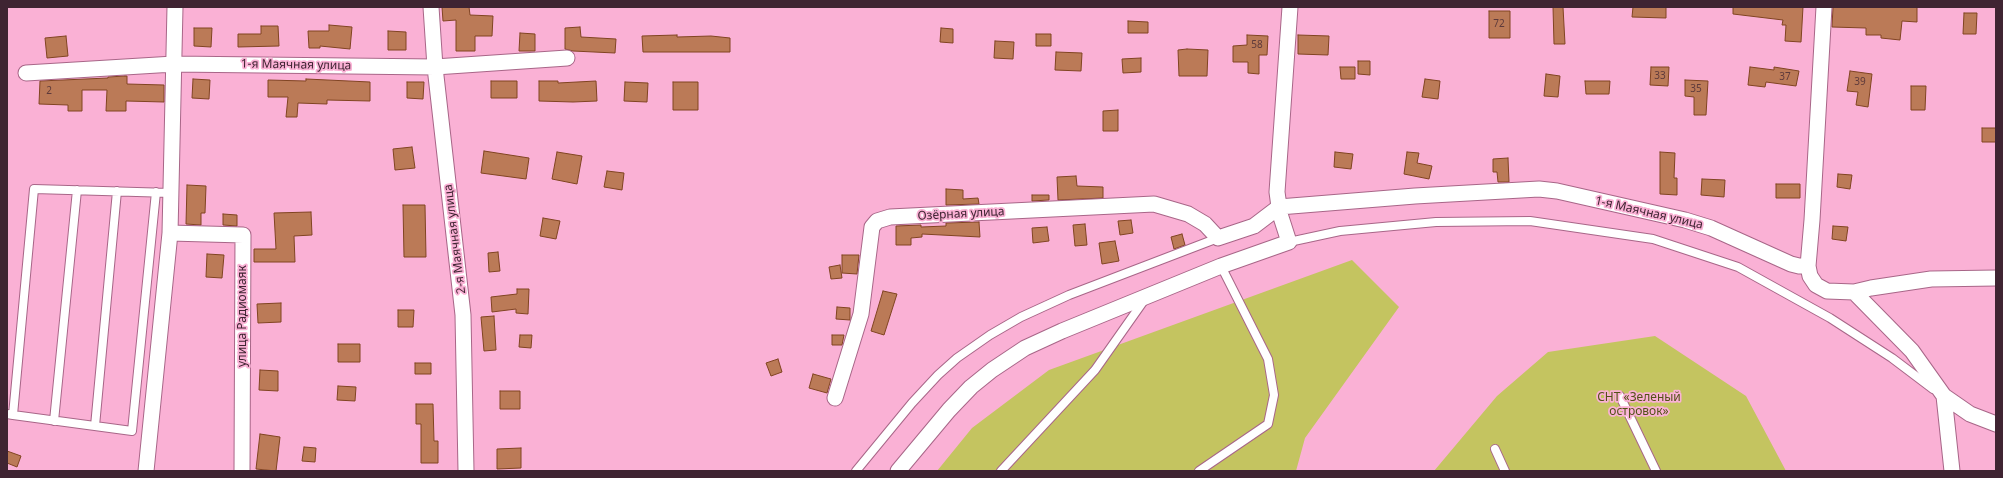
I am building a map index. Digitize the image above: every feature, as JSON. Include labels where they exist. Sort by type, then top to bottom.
[{"type":"street","points":[[146,471],[170,233],[175,7]]},
{"type":"street","name":"2-я Маячная улица","points":[[432,7],[435,67],[464,315],[466,471]]},
{"type":"street","points":[[898,471],[949,410],[971,387],[992,370],[1025,348],[1062,331],[1146,298],[1221,266],[1289,242],[1279,207],[1277,192],[1290,7]]},
{"type":"street","points":[[1824,7],[1808,266],[1810,276],[1816,285],[1827,291],[1854,292],[1931,279],[1996,278]]},
{"type":"street","name":"1-я Маячная улица","points":[[26,74],[174,64],[435,67],[567,58]]},
{"type":"street","name":"1-я Маячная улица","points":[[1279,207],[1416,196],[1539,189],[1685,220],[1710,228],[1791,264],[1808,266]]},
{"type":"street","name":"Озёрная улица","points":[[835,398],[860,314],[872,227],[877,221],[890,217],[1154,204],[1188,214],[1205,224],[1218,238]]},
{"type":"street","points":[[1218,238],[1254,226],[1279,207]]},
{"type":"street","name":"улица Радиомаяк","points":[[170,233],[243,235],[242,471]]},
{"type":"street","points":[[1854,292],[1912,351],[1944,396],[1970,414],[1996,424]]},
{"type":"street","points":[[1944,396],[1952,471]]},
{"type":"lane","points":[[156,192],[132,431],[10,415],[34,188],[171,192]]},
{"type":"lane","points":[[54,421],[77,190]]},
{"type":"lane","points":[[95,426],[117,191]]},
{"type":"lane","points":[[1289,242],[1340,231],[1436,222],[1530,220],[1654,239],[1738,267],[1830,318],[1892,358],[1944,396]]},
{"type":"lane","points":[[856,471],[912,403],[938,375],[957,358],[990,335],[1021,317],[1069,295],[1218,238]]},
{"type":"lane","points":[[1199,471],[1268,424],[1274,395],[1268,360],[1221,266]]},
{"type":"lane","points":[[1001,471],[1095,370],[1146,298]]},
{"type":"lane","points":[[1620,396],[1656,471]]},
{"type":"lane","points":[[1495,449],[1505,471]]},
{"type":"green space","points":[[1352,260],[1399,307],[1305,438],[1296,471],[937,471],[972,428],[1049,370]]},
{"type":"green space","name":"СНТ «Зеленый островок»","points":[[1655,336],[1746,396],[1786,471],[1434,471],[1497,396],[1548,352]]},
{"type":"building","points":[[442,7],[469,7],[470,15],[493,16],[492,36],[475,36],[475,51],[456,51],[456,20],[443,21]]},
{"type":"building","points":[[1553,7],[1563,7],[1565,44],[1554,44]]},
{"type":"building","points":[[1633,7],[1666,7],[1666,18],[1632,17]]},
{"type":"building","points":[[1733,7],[1803,7],[1801,42],[1785,41],[1786,25],[1782,25],[1783,20],[1733,14]]},
{"type":"building","points":[[1833,7],[1917,7],[1917,22],[1902,21],[1900,40],[1881,38],[1881,35],[1866,35],[1866,28],[1832,27]]},
{"type":"building","points":[[1489,11],[1510,11],[1510,38],[1489,38]]},
{"type":"building","points":[[1964,13],[1977,13],[1976,34],[1963,34]]},
{"type":"building","points":[[1128,21],[1148,22],[1148,33],[1128,33]]},
{"type":"building","points":[[329,25],[352,27],[350,49],[320,46],[320,48],[309,48],[308,31],[329,31]]},
{"type":"building","points":[[261,26],[278,26],[279,46],[238,47],[238,34],[261,34]]},
{"type":"building","points":[[580,27],[581,37],[616,39],[615,53],[573,51],[565,49],[565,28]]},
{"type":"building","points":[[194,28],[212,28],[211,47],[194,46]]},
{"type":"building","points":[[941,28],[953,29],[953,43],[940,42]]},
{"type":"building","points":[[388,31],[406,32],[406,50],[388,50]]},
{"type":"building","points":[[520,33],[535,34],[535,51],[519,51]]},
{"type":"building","points":[[1036,34],[1051,34],[1051,46],[1036,46]]},
{"type":"building","points":[[677,35],[677,37],[711,36],[730,38],[730,52],[643,52],[642,36]]},
{"type":"building","points":[[1247,35],[1268,36],[1267,55],[1259,55],[1259,74],[1248,73],[1248,62],[1233,62],[1233,46],[1247,45]]},
{"type":"building","points":[[1298,35],[1329,36],[1328,55],[1298,54]]},
{"type":"building","points":[[66,36],[68,56],[47,58],[45,38]]},
{"type":"building","points":[[995,41],[1014,42],[1013,59],[994,58]]},
{"type":"building","points":[[1178,50],[1208,50],[1207,76],[1179,76]]},
{"type":"building","points":[[1056,52],[1082,53],[1081,71],[1055,70]]},
{"type":"building","points":[[1141,58],[1141,72],[1123,73],[1122,59]]},
{"type":"building","points":[[1358,61],[1370,61],[1370,75],[1358,74]]},
{"type":"building","points":[[1340,67],[1355,67],[1355,79],[1341,79]]},
{"type":"building","points":[[1651,67],[1669,67],[1668,86],[1650,85]]},
{"type":"building","points":[[1750,67],[1774,70],[1774,67],[1799,71],[1796,86],[1766,82],[1765,87],[1748,85]]},
{"type":"building","points":[[1850,71],[1872,74],[1868,107],[1856,105],[1858,92],[1847,91]]},
{"type":"building","points":[[1546,74],[1560,76],[1558,97],[1544,96]]},
{"type":"building","points":[[127,76],[127,84],[164,85],[164,102],[126,101],[126,111],[106,111],[107,90],[82,90],[82,111],[68,111],[68,105],[39,104],[40,81]]},
{"type":"building","points":[[193,79],[210,80],[209,99],[192,98]]},
{"type":"building","points":[[306,79],[370,82],[370,101],[327,100],[327,104],[298,103],[297,117],[286,117],[288,97],[268,97],[268,80],[306,81]]},
{"type":"building","points":[[1425,79],[1440,81],[1438,99],[1422,97]]},
{"type":"building","points":[[1685,80],[1708,81],[1706,115],[1694,115],[1694,97],[1685,96]]},
{"type":"building","points":[[491,81],[517,81],[517,98],[491,98]]},
{"type":"building","points":[[539,81],[558,81],[558,83],[596,81],[597,101],[539,101]]},
{"type":"building","points":[[1585,81],[1610,81],[1609,94],[1586,94]]},
{"type":"building","points":[[407,82],[424,82],[423,99],[407,98]]},
{"type":"building","points":[[625,82],[648,83],[647,102],[624,101]]},
{"type":"building","points":[[673,82],[698,82],[698,110],[673,110]]},
{"type":"building","points":[[1911,86],[1926,86],[1925,110],[1911,110]]},
{"type":"building","points":[[1118,110],[1118,131],[1103,131],[1103,111]]},
{"type":"building","points":[[1982,128],[1996,128],[1996,142],[1982,142]]},
{"type":"building","points":[[412,147],[415,168],[395,170],[393,149]]},
{"type":"building","points":[[484,151],[529,158],[526,179],[481,173]]},
{"type":"building","points":[[557,152],[582,156],[577,184],[552,179]]},
{"type":"building","points":[[1335,152],[1353,154],[1351,169],[1334,167]]},
{"type":"building","points":[[1407,152],[1419,153],[1417,163],[1432,166],[1429,179],[1404,174]]},
{"type":"building","points":[[1660,152],[1675,153],[1674,178],[1677,178],[1677,195],[1660,194]]},
{"type":"building","points":[[1508,158],[1509,182],[1498,182],[1497,172],[1493,172],[1493,159]]},
{"type":"building","points":[[607,171],[624,173],[622,190],[604,187]]},
{"type":"building","points":[[1838,174],[1852,175],[1850,189],[1837,187]]},
{"type":"building","points":[[1076,176],[1077,186],[1103,187],[1103,198],[1058,200],[1057,177]]},
{"type":"building","points":[[1702,179],[1725,180],[1724,197],[1701,195]]},
{"type":"building","points":[[1776,184],[1800,184],[1800,198],[1776,198]]},
{"type":"building","points":[[187,185],[206,186],[205,213],[201,213],[201,225],[186,224]]},
{"type":"building","points":[[946,189],[963,190],[963,199],[978,198],[979,204],[946,205]]},
{"type":"building","points":[[1032,195],[1049,195],[1049,200],[1032,201]]},
{"type":"building","points":[[403,205],[425,205],[426,257],[404,257]]},
{"type":"building","points":[[311,212],[312,235],[294,236],[295,262],[254,262],[254,249],[276,249],[274,213]]},
{"type":"building","points":[[223,214],[237,215],[237,226],[223,225]]},
{"type":"building","points":[[543,218],[560,221],[556,239],[540,236]]},
{"type":"building","points":[[1131,220],[1133,233],[1120,235],[1118,221]]},
{"type":"building","points":[[979,222],[980,237],[922,234],[922,237],[911,238],[911,245],[896,245],[896,226],[946,226],[946,223]]},
{"type":"building","points":[[1085,224],[1087,245],[1075,246],[1073,225]]},
{"type":"building","points":[[1833,226],[1848,227],[1846,241],[1832,239]]},
{"type":"building","points":[[1047,227],[1049,241],[1033,243],[1032,228]]},
{"type":"building","points":[[1182,234],[1185,245],[1174,249],[1171,237]]},
{"type":"building","points":[[1115,241],[1119,261],[1102,264],[1099,243]]},
{"type":"building","points":[[498,252],[500,271],[489,272],[488,253]]},
{"type":"building","points":[[207,254],[224,255],[222,278],[206,277]]},
{"type":"building","points":[[842,255],[859,255],[857,274],[842,273]]},
{"type":"building","points":[[840,265],[842,278],[831,279],[829,267]]},
{"type":"building","points":[[517,289],[529,289],[528,314],[516,313],[516,309],[492,312],[491,297],[517,294]]},
{"type":"building","points":[[883,291],[897,294],[884,335],[871,331]]},
{"type":"building","points":[[281,303],[281,322],[258,323],[257,304]]},
{"type":"building","points":[[837,307],[850,308],[850,320],[836,319]]},
{"type":"building","points":[[398,310],[414,310],[413,327],[398,327]]},
{"type":"building","points":[[494,316],[496,350],[484,351],[481,317]]},
{"type":"building","points":[[520,335],[532,335],[531,348],[519,347]]},
{"type":"building","points":[[832,335],[844,335],[842,345],[832,345]]},
{"type":"building","points":[[338,344],[360,344],[360,362],[338,362]]},
{"type":"building","points":[[778,359],[782,372],[771,376],[766,363]]},
{"type":"building","points":[[415,363],[431,363],[431,374],[415,374]]},
{"type":"building","points":[[260,370],[278,371],[278,391],[259,390]]},
{"type":"building","points":[[813,374],[831,379],[827,393],[809,388]]},
{"type":"building","points":[[338,386],[356,387],[355,401],[337,400]]},
{"type":"building","points":[[500,391],[520,391],[520,409],[500,409]]},
{"type":"building","points":[[416,404],[433,404],[434,441],[438,441],[438,463],[421,463],[421,424],[416,424]]},
{"type":"building","points":[[260,434],[280,437],[276,471],[256,469]]},
{"type":"building","points":[[304,447],[316,448],[315,462],[302,461]]},
{"type":"building","points":[[521,448],[521,468],[497,469],[497,449]]},
{"type":"building","points":[[7,451],[21,456],[17,467],[7,463]]}]
